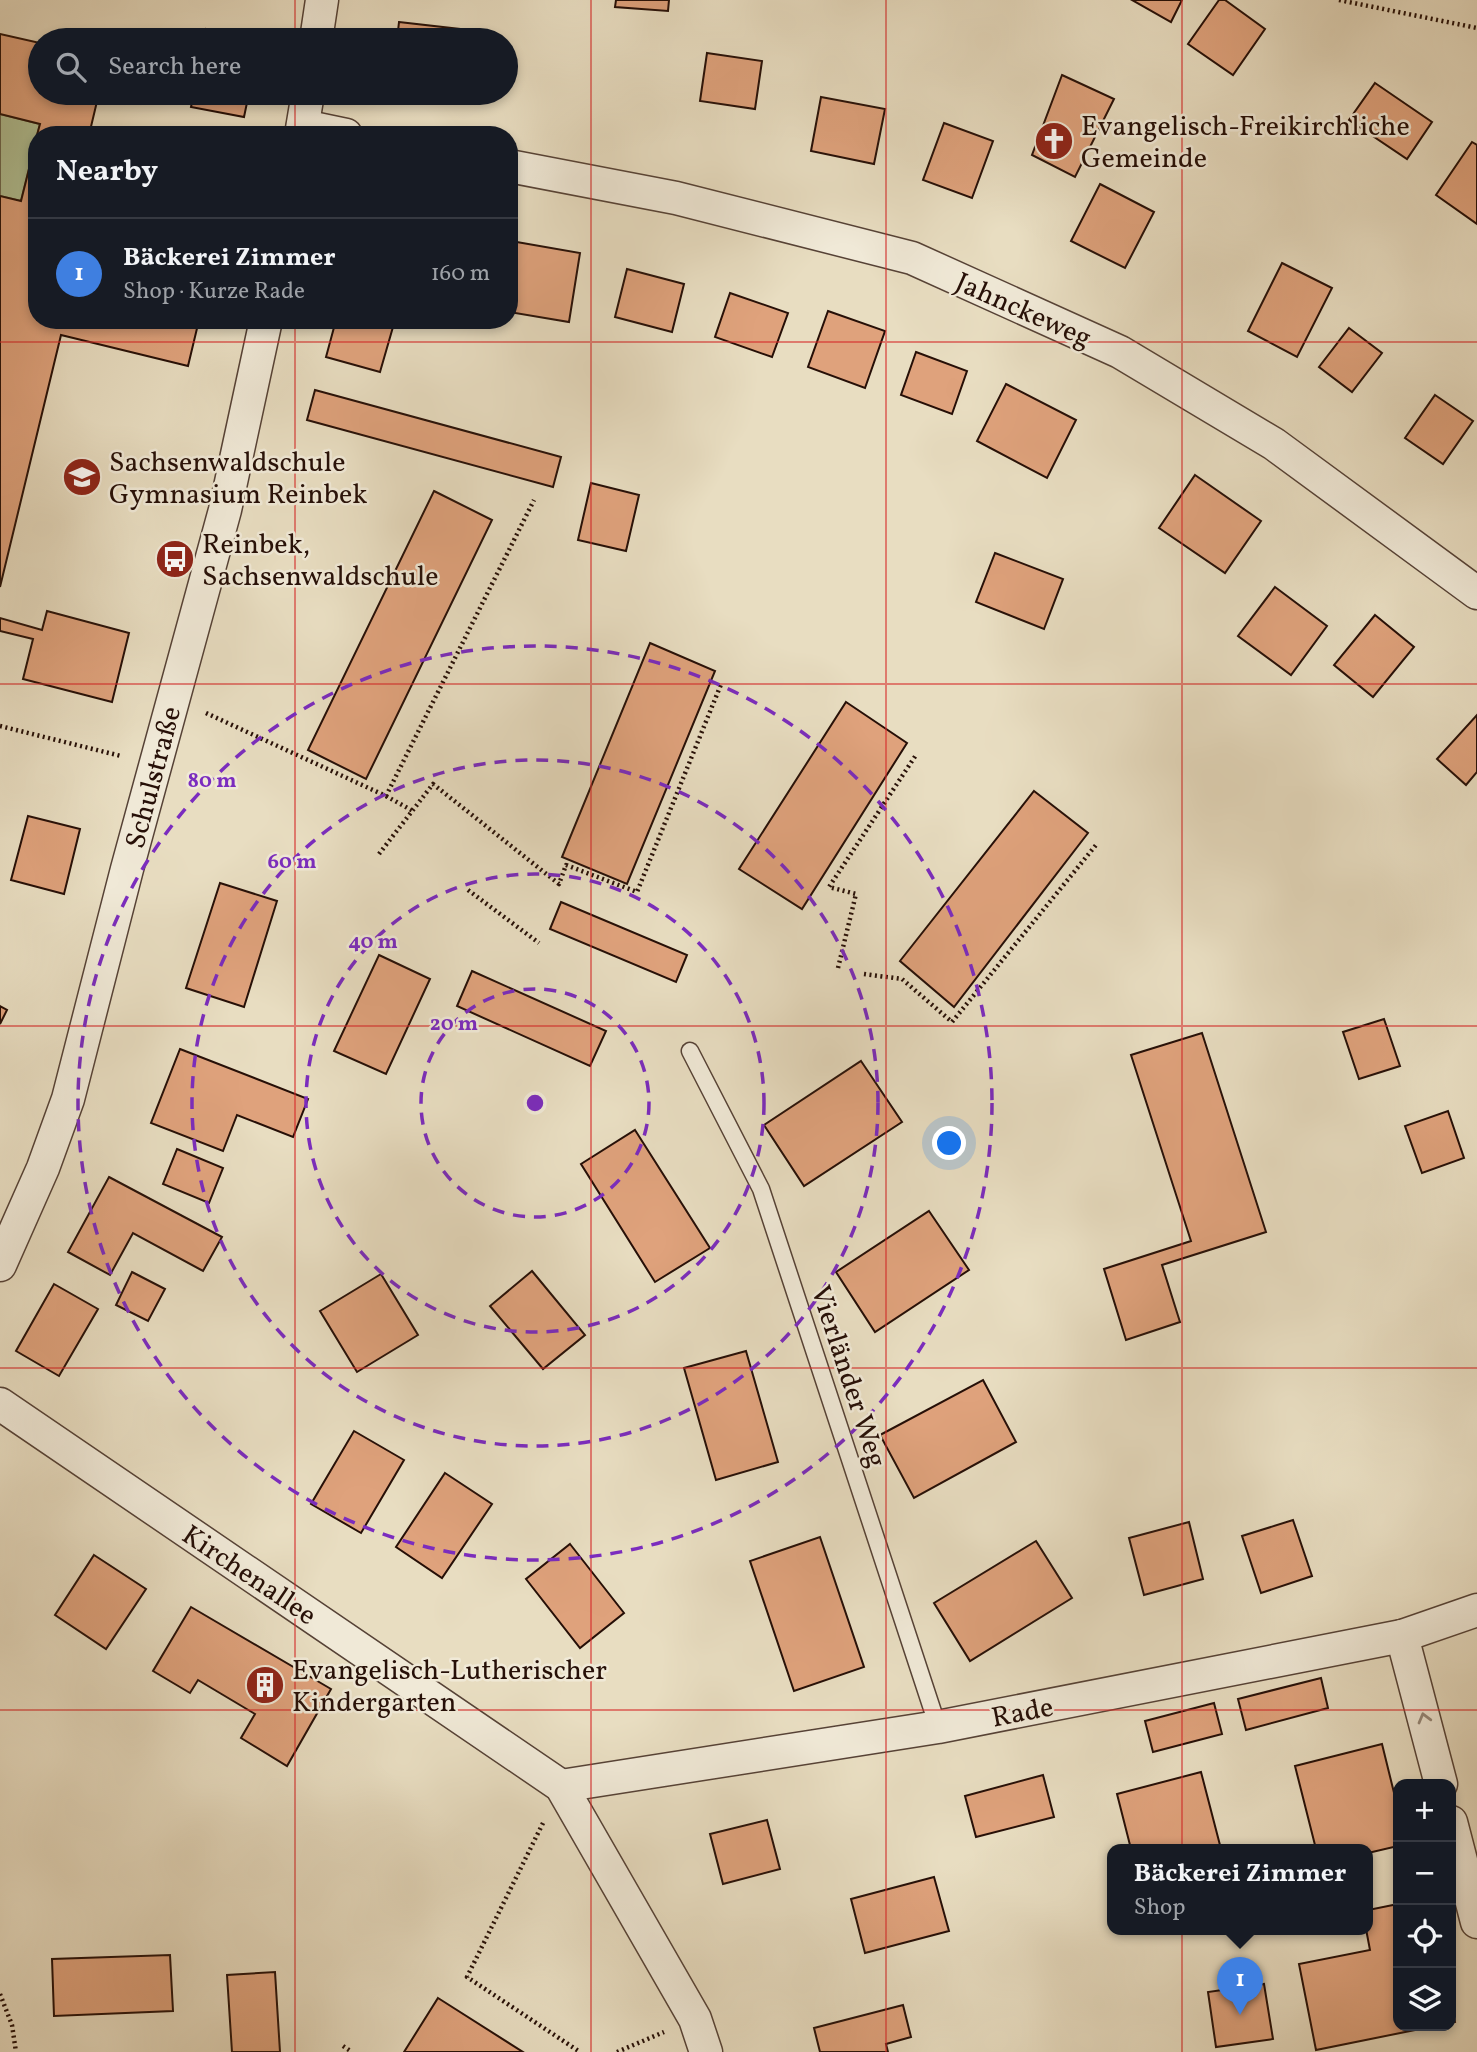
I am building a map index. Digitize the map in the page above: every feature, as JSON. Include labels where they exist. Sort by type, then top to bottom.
[{"type":"street","points":[[318,28],[322,0]]},
{"type":"street","points":[[303,126],[306,105]]},
{"type":"street","name":"Jahnckeweg","points":[[518,168],[676,198],[912,258],[1132,359],[1274,444],[1477,593]]},
{"type":"street","name":"Schulstraße","points":[[0,1265],[43,1168],[68,1099],[127,869],[225,510],[264,329]]},
{"type":"street","name":"Kirchenallee","points":[[0,1404],[561,1786],[695,2019],[706,2052]]},
{"type":"street","name":"Rade","points":[[561,1786],[938,1727],[1402,1636],[1477,1610]]},
{"type":"street","points":[[1402,1636],[1440,1779]]},
{"type":"street","points":[[1456,1841],[1477,1922]]},
{"type":"lane","name":"Vierländer Weg","points":[[691,1051],[761,1189],[938,1727]]},
{"type":"path","points":[[1339,0],[1477,28]]},
{"type":"path","points":[[386,796],[534,500]]},
{"type":"path","points":[[379,854],[433,785],[559,884],[566,865],[637,892],[722,682]]},
{"type":"path","points":[[174,699],[386,796],[413,811]]},
{"type":"path","points":[[0,726],[156,764]]},
{"type":"path","points":[[838,968],[856,894],[829,887],[916,754]]},
{"type":"path","points":[[864,974],[902,979],[952,1022],[1096,845]]},
{"type":"path","points":[[467,890],[539,943]]},
{"type":"path","points":[[561,1786],[467,1977],[580,2052]]},
{"type":"path","points":[[0,1994],[12,2025],[16,2052]]},
{"type":"path","points":[[617,2052],[695,2019]]},
{"type":"path","points":[[343,2046],[352,2052]]},
{"type":"green space","points":[[0,114],[40,124],[28,126],[28,173],[21,201],[0,196]]},
{"type":"building","points":[[616,0],[669,0],[668,11],[615,7]]},
{"type":"building","points":[[1132,0],[1182,0],[1171,22]]},
{"type":"building","points":[[1219,0],[1225,0],[1265,29],[1233,75],[1188,44]]},
{"type":"building","points":[[399,22],[451,28],[398,28]]},
{"type":"building","points":[[0,34],[28,40],[28,105],[96,105],[91,126],[39,126],[0,114]]},
{"type":"building","points":[[707,53],[762,61],[755,109],[700,101]]},
{"type":"building","points":[[1062,75],[1114,99],[1075,177],[1032,155]]},
{"type":"building","points":[[1375,83],[1432,122],[1407,159],[1349,120]]},
{"type":"building","points":[[821,97],[885,109],[874,164],[811,151]]},
{"type":"building","points":[[191,105],[246,105],[244,117]]},
{"type":"building","points":[[944,123],[993,141],[972,198],[923,180]]},
{"type":"building","points":[[1472,142],[1477,145],[1477,224],[1436,195]]},
{"type":"building","points":[[28,173],[28,329],[197,329],[188,366],[61,335],[0,587],[0,196],[21,201]]},
{"type":"building","points":[[1100,184],[1154,212],[1125,268],[1071,241]]},
{"type":"building","points":[[518,242],[580,253],[569,322],[518,314]]},
{"type":"building","points":[[1282,263],[1332,288],[1297,357],[1248,331]]},
{"type":"building","points":[[627,269],[684,284],[672,332],[615,317]]},
{"type":"building","points":[[730,293],[788,313],[772,357],[715,337]]},
{"type":"building","points":[[828,311],[885,331],[865,388],[808,367]]},
{"type":"building","points":[[1349,328],[1382,353],[1352,392],[1319,367]]},
{"type":"building","points":[[334,329],[392,329],[380,372],[326,357]]},
{"type":"building","points":[[916,352],[967,371],[952,414],[901,395]]},
{"type":"building","points":[[1006,384],[1076,420],[1047,478],[977,441]]},
{"type":"building","points":[[315,390],[561,457],[553,487],[307,420]]},
{"type":"building","points":[[1435,395],[1473,421],[1443,464],[1405,438]]},
{"type":"building","points":[[1195,475],[1261,521],[1225,573],[1159,528]]},
{"type":"building","points":[[591,483],[639,495],[626,551],[578,540]]},
{"type":"building","points":[[434,491],[492,520],[366,779],[308,750]]},
{"type":"building","points":[[995,553],[1063,579],[1044,629],[976,602]]},
{"type":"building","points":[[1275,587],[1327,626],[1291,675],[1238,636]]},
{"type":"building","points":[[47,611],[129,633],[112,702],[23,679],[33,639],[0,631],[0,618],[42,630]]},
{"type":"building","points":[[1375,615],[1414,647],[1373,697],[1334,665]]},
{"type":"building","points":[[650,643],[715,671],[627,884],[562,857]]},
{"type":"building","points":[[846,702],[907,743],[802,909],[739,869]]},
{"type":"building","points":[[1477,715],[1477,772],[1466,785],[1437,759]]},
{"type":"building","points":[[1034,791],[1088,833],[954,1007],[900,961]]},
{"type":"building","points":[[28,816],[80,829],[64,894],[11,880]]},
{"type":"building","points":[[220,883],[277,901],[244,1007],[186,988]]},
{"type":"building","points":[[561,902],[687,955],[676,982],[550,929]]},
{"type":"building","points":[[379,955],[430,979],[386,1074],[334,1051]]},
{"type":"building","points":[[472,971],[606,1031],[590,1066],[457,1006]]},
{"type":"building","points":[[0,1006],[7,1010],[0,1024]]},
{"type":"building","points":[[1384,1019],[1400,1066],[1359,1079],[1343,1032]]},
{"type":"building","points":[[1202,1033],[1266,1232],[1162,1265],[1180,1322],[1126,1340],[1104,1269],[1191,1241],[1131,1055]]},
{"type":"building","points":[[180,1049],[308,1099],[293,1137],[237,1115],[223,1151],[151,1123]]},
{"type":"building","points":[[861,1061],[902,1122],[804,1186],[764,1125]]},
{"type":"building","points":[[1448,1111],[1464,1158],[1422,1173],[1405,1126]]},
{"type":"building","points":[[635,1130],[710,1248],[655,1282],[581,1164]]},
{"type":"building","points":[[177,1149],[223,1168],[209,1203],[163,1184]]},
{"type":"building","points":[[109,1177],[222,1237],[203,1271],[133,1233],[110,1275],[68,1252]]},
{"type":"building","points":[[929,1211],[969,1270],[875,1332],[836,1272]]},
{"type":"building","points":[[532,1271],[585,1335],[543,1369],[490,1306]]},
{"type":"building","points":[[132,1272],[165,1289],[148,1321],[116,1305]]},
{"type":"building","points":[[381,1274],[418,1335],[357,1372],[320,1311]]},
{"type":"building","points":[[54,1284],[98,1309],[59,1376],[16,1351]]},
{"type":"building","points":[[746,1351],[778,1462],[716,1480],[684,1368]]},
{"type":"building","points":[[983,1380],[1016,1442],[914,1498],[880,1435]]},
{"type":"building","points":[[354,1431],[404,1460],[361,1533],[311,1504]]},
{"type":"building","points":[[445,1473],[492,1504],[442,1578],[396,1547]]},
{"type":"building","points":[[1293,1520],[1312,1576],[1261,1593],[1242,1536]]},
{"type":"building","points":[[1189,1522],[1203,1579],[1144,1595],[1129,1538]]},
{"type":"building","points":[[820,1537],[864,1667],[794,1691],[750,1561]]},
{"type":"building","points":[[1036,1541],[1072,1598],[970,1661],[934,1603]]},
{"type":"building","points":[[570,1544],[624,1613],[580,1648],[526,1579]]},
{"type":"building","points":[[94,1555],[146,1589],[106,1649],[55,1615]]},
{"type":"building","name":"Evangelisch-Lutherischer Kindergarten","points":[[191,1607],[331,1689],[287,1766],[241,1738],[255,1714],[198,1680],[190,1693],[153,1671]]},
{"type":"building","points":[[1321,1678],[1328,1708],[1246,1730],[1238,1699]]},
{"type":"building","points":[[1214,1703],[1222,1734],[1153,1752],[1145,1721]]},
{"type":"building","points":[[1382,1744],[1393,1789],[1393,1847],[1373,1852],[1373,1844],[1315,1844],[1295,1766]]},
{"type":"building","points":[[1201,1772],[1220,1844],[1130,1844],[1117,1794]]},
{"type":"building","points":[[1043,1775],[1054,1817],[976,1837],[965,1796]]},
{"type":"building","points":[[767,1820],[780,1869],[723,1884],[710,1834]]},
{"type":"building","points":[[934,1877],[949,1931],[865,1953],[851,1899]]},
{"type":"building","points":[[1393,1905],[1393,2031],[1410,2031],[1316,2050],[1299,1964],[1370,1950],[1367,1935],[1373,1935],[1373,1909]]},
{"type":"building","points":[[170,1955],[173,2011],[54,2016],[52,1959]]},
{"type":"building","points":[[275,1972],[280,2052],[232,2052],[227,1975]]},
{"type":"building","points":[[1264,1984],[1273,2039],[1216,2047],[1208,1992]]},
{"type":"building","points":[[438,1998],[523,2052],[404,2052]]},
{"type":"building","points":[[903,2005],[911,2037],[886,2044],[888,2052],[820,2052],[814,2028]]},
{"type":"place","name":"Evangelisch-Freikirchliche Gemeinde","points":[[1054,141]]},
{"type":"place","name":"Sachsenwaldschule Gymnasium Reinbek","points":[[82,477]]},
{"type":"place","name":"Reinbek, Sachsenwaldschule","points":[[175,559]]},
{"type":"place","name":"Evangelisch-Lutherischer Kindergarten","points":[[265,1685]]},
{"type":"place","name":"Bäckerei Zimmer","points":[[1240,2015]]}]
